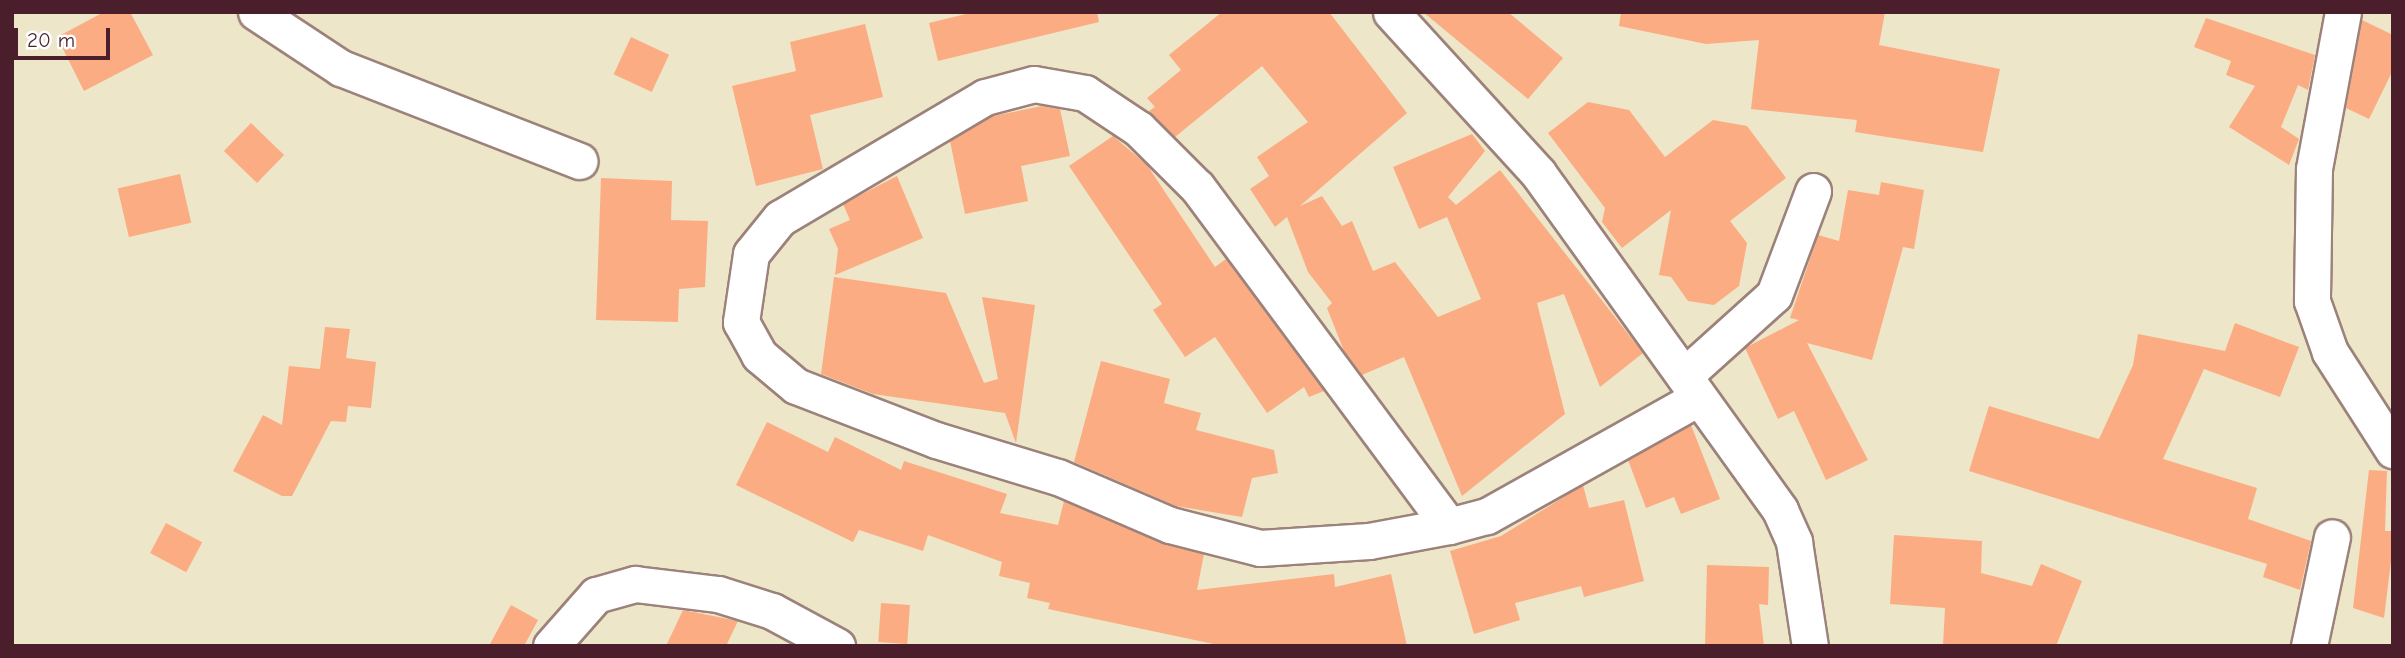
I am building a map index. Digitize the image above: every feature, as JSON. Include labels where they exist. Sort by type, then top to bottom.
[{"type":"street","points":[[256,12],[341,68],[580,161]]},
{"type":"street","points":[[1391,12],[1498,123],[1780,510],[1794,542],[1810,646]]},
{"type":"street","points":[[2343,12],[2314,169],[2312,301],[2330,352],[2393,450]]},
{"type":"street","points":[[1449,526],[1197,187],[1139,129],[1085,93],[1034,85],[985,97],[780,218],[751,254],[741,322],[759,355],[796,386],[936,440],[1058,477],[1217,541],[1302,548],[1449,526],[1539,492],[1691,387],[1774,295],[1813,191]]},
{"type":"street","points":[[2309,646],[2332,537]]},
{"type":"street","points":[[551,646],[596,594],[635,584],[718,594],[772,611],[837,646]]},
{"type":"building","points":[[104,12],[130,12],[153,55],[84,91],[57,37]]},
{"type":"building","points":[[974,12],[1097,12],[1099,22],[938,61],[929,23]]},
{"type":"building","points":[[1222,12],[1329,12],[1407,113],[1300,206],[1322,196],[1342,226],[1352,221],[1373,271],[1395,262],[1438,317],[1481,299],[1447,217],[1419,229],[1393,167],[1472,134],[1485,151],[1448,197],[1456,205],[1500,170],[1643,353],[1600,387],[1564,294],[1537,303],[1565,414],[1462,496],[1404,357],[1362,375],[1344,351],[1327,308],[1332,303],[1308,272],[1287,217],[1275,227],[1250,189],[1269,176],[1257,157],[1308,122],[1262,66],[1175,137],[1149,111],[1155,107],[1147,98],[1181,70],[1169,55]]},
{"type":"building","points":[[1423,12],[1508,12],[1563,58],[1528,99]]},
{"type":"building","points":[[1621,12],[1885,12],[1879,45],[2000,69],[1983,152],[1855,132],[1857,120],[1751,109],[1759,40],[1706,44],[1619,26]]},
{"type":"building","points":[[2206,18],[2315,55],[2308,90],[2298,85],[2281,127],[2299,139],[2289,165],[2229,127],[2255,86],[2226,75],[2231,61],[2194,47]]},
{"type":"building","points":[[2362,20],[2393,35],[2393,70],[2369,119],[2346,108]]},
{"type":"building","points":[[865,24],[883,97],[810,115],[823,169],[756,186],[732,86],[796,71],[790,42]]},
{"type":"building","points":[[631,37],[669,55],[652,92],[614,74]]},
{"type":"building","points":[[1588,102],[1629,110],[1665,157],[1713,120],[1747,126],[1786,178],[1730,221],[1747,243],[1739,286],[1714,305],[1688,301],[1671,277],[1659,275],[1671,210],[1622,248],[1602,222],[1605,208],[1548,133]]},
{"type":"building","points":[[1042,106],[1060,109],[1070,156],[1021,166],[1028,201],[965,214],[950,141],[993,116]]},
{"type":"building","points":[[251,123],[284,155],[257,183],[224,151]]},
{"type":"building","points":[[1113,136],[1147,165],[1215,267],[1226,259],[1324,391],[1309,397],[1304,387],[1267,413],[1215,337],[1185,357],[1153,310],[1162,304],[1069,166]]},
{"type":"building","points":[[180,174],[191,223],[129,237],[118,188]]},
{"type":"building","points":[[897,176],[923,238],[835,275],[838,249],[829,229],[850,220],[843,204]]},
{"type":"building","points":[[601,178],[672,181],[671,220],[708,221],[705,287],[679,289],[678,322],[596,320]]},
{"type":"building","points":[[1881,182],[1924,190],[1914,249],[1903,247],[1872,360],[1807,343],[1868,460],[1826,480],[1794,411],[1778,419],[1745,348],[1799,320],[1790,318],[1818,235],[1839,241],[1848,190],[1879,195]]},
{"type":"building","points":[[834,277],[946,293],[984,383],[998,379],[982,297],[1035,305],[1016,443],[1005,413],[873,394],[821,374]]},
{"type":"building","points":[[2235,323],[2299,347],[2280,397],[2204,369],[2163,459],[2257,488],[2248,519],[2311,541],[2300,590],[2263,577],[2267,564],[1969,471],[1989,406],[2099,439],[2133,365],[2138,334],[2225,351]]},
{"type":"building","points":[[325,327],[350,329],[346,358],[376,362],[371,408],[348,406],[346,422],[331,421],[292,496],[282,496],[233,471],[263,415],[282,425],[289,366],[320,369]]},
{"type":"building","points":[[1101,361],[1170,379],[1164,403],[1201,413],[1196,430],[1274,450],[1278,473],[1252,478],[1242,517],[1176,506],[1074,462]]},
{"type":"building","points":[[767,422],[828,452],[835,437],[901,470],[904,461],[1007,494],[1000,513],[1058,525],[1064,501],[1204,554],[1197,590],[1334,574],[1335,587],[1391,574],[1407,646],[1223,646],[1048,609],[1050,603],[1027,598],[1030,583],[999,576],[1002,562],[928,535],[923,551],[859,530],[853,542],[736,485]]},
{"type":"building","points":[[1691,425],[1720,499],[1681,514],[1674,497],[1646,508],[1628,460]]},
{"type":"building","points":[[2369,470],[2387,471],[2385,531],[2393,531],[2393,545],[2384,618],[2353,608]]},
{"type":"building","points":[[1583,485],[1589,508],[1624,500],[1644,581],[1584,597],[1581,586],[1515,603],[1520,620],[1474,634],[1450,551],[1501,536]]},
{"type":"building","points":[[166,523],[202,542],[186,572],[150,553]]},
{"type":"building","points":[[1894,535],[1982,541],[1981,573],[2032,586],[2041,564],[2082,581],[2056,646],[1943,646],[1945,608],[1890,604]]},
{"type":"building","points":[[1707,565],[1769,567],[1768,605],[1759,604],[1764,646],[1705,646]]},
{"type":"building","points":[[881,603],[910,605],[907,644],[878,642]]},
{"type":"building","points":[[511,605],[538,620],[524,646],[489,646]]},
{"type":"building","points":[[683,610],[738,621],[726,646],[666,646]]}]
